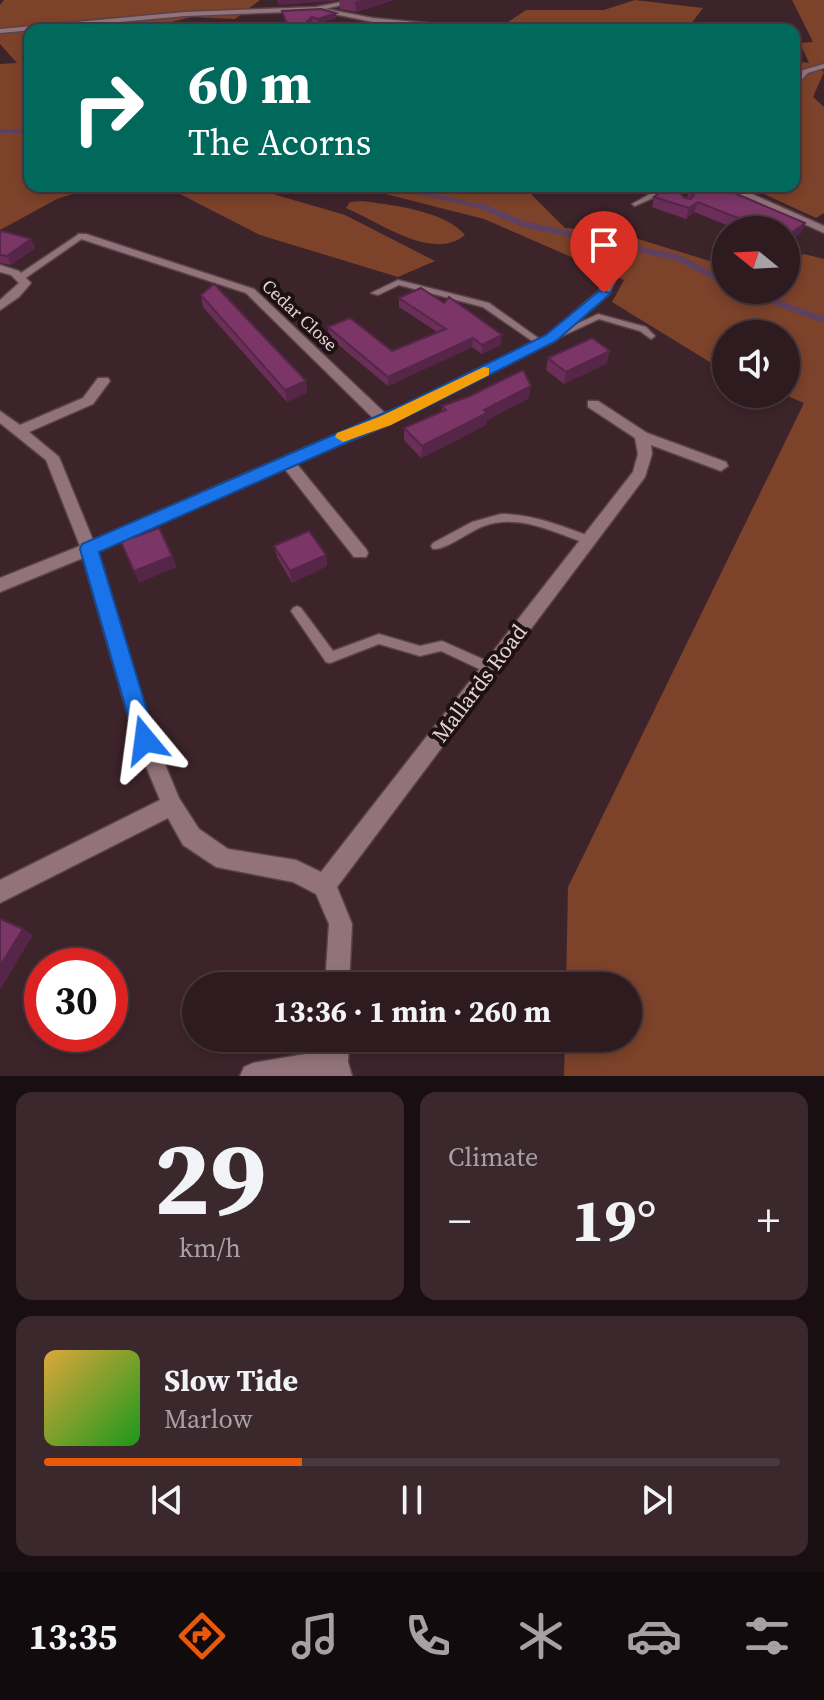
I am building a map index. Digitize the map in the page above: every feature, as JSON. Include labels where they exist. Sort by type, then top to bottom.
[{"type":"street","points":[[76,24],[185,14],[316,9],[360,0]]},
{"type":"street","points":[[316,9],[373,20],[422,24]]},
{"type":"street","points":[[0,31],[24,29]]},
{"type":"street","points":[[800,75],[824,66]]},
{"type":"street","points":[[739,192],[824,230]]},
{"type":"street","name":"Cedar Close","points":[[82,236],[250,291],[385,421]]},
{"type":"street","points":[[0,268],[21,277],[25,283],[0,306]]},
{"type":"street","points":[[0,585],[385,421],[546,341],[604,293],[612,275]]},
{"type":"street","points":[[18,431],[88,401],[103,381]]},
{"type":"street","points":[[593,404],[642,436],[721,466]]},
{"type":"street","points":[[0,416],[52,457],[89,549],[145,740],[172,805],[191,837],[224,859],[296,871],[324,886],[341,917],[343,937],[339,972]]},
{"type":"street","name":"Mallards Road","points":[[324,886],[640,473],[645,454],[642,436]]},
{"type":"street","points":[[286,461],[360,553]]},
{"type":"street","points":[[0,892],[172,805]]},
{"type":"street","points":[[253,1076],[337,1059]]},
{"type":"lane","points":[[635,204],[664,192]]},
{"type":"lane","points":[[678,201],[679,196],[688,192]]},
{"type":"lane","points":[[21,277],[82,236]]},
{"type":"lane","points":[[375,293],[398,282],[486,305],[546,341],[598,316],[643,329],[651,336]]},
{"type":"lane","points":[[437,546],[487,520],[507,517],[539,523],[588,540]]},
{"type":"lane","points":[[297,611],[330,658],[379,639],[420,651],[442,646],[490,668]]},
{"type":"shaded area","points":[[4,0],[260,0],[235,19],[191,17],[168,24],[24,24],[24,192],[78,192],[57,199],[0,230],[0,64],[17,63],[0,44],[0,5]]},
{"type":"shaded area","points":[[635,0],[703,8],[691,24],[505,24],[526,10],[604,10]]},
{"type":"shaded area","points":[[792,0],[824,0],[824,64],[815,66],[824,72],[813,97],[824,107],[824,213],[816,218],[760,192],[800,192],[800,62],[809,63],[800,43],[813,42]]},
{"type":"shaded area","points":[[176,192],[266,192],[345,215],[435,261],[398,277],[260,235]]},
{"type":"shaded area","points":[[378,192],[529,192],[565,228],[612,231],[712,262],[712,304],[800,304],[800,256],[804,254],[824,259],[824,1076],[564,1076],[565,1052],[642,1052],[642,972],[566,972],[568,887],[804,403],[800,401],[800,320],[712,320],[712,363],[612,302],[624,280],[484,219]]},
{"type":"shaded area","points":[[360,201],[431,214],[465,235],[452,242],[438,244],[406,237],[346,208],[350,202]]},
{"type":"building","points":[[321,9],[336,13],[318,19],[312,17],[304,24],[287,24],[282,11]]},
{"type":"building","points":[[661,192],[679,192],[691,199],[693,192],[732,192],[789,216],[733,216],[698,202],[689,208],[654,197]]},
{"type":"building","points":[[2,231],[31,239],[7,256],[0,255]]},
{"type":"building","points":[[214,284],[306,381],[285,390],[201,295]]},
{"type":"building","points":[[421,288],[444,303],[449,297],[502,335],[482,345],[473,338],[388,377],[328,327],[350,318],[392,351],[446,329],[399,298]]},
{"type":"building","points":[[592,338],[610,351],[566,372],[548,358]]},
{"type":"building","points":[[523,370],[531,386],[484,410],[487,413],[422,446],[404,428],[446,410],[442,406]]},
{"type":"building","points":[[159,528],[172,556],[134,571],[121,542]]},
{"type":"building","points":[[309,531],[326,555],[290,571],[274,546]]},
{"type":"building","points":[[0,919],[23,929],[0,966]]},
{"type":"waterway","points":[[0,131],[24,131]]},
{"type":"waterway","points":[[418,192],[486,208]]},
{"type":"waterway","points":[[482,206],[486,208]]},
{"type":"waterway","points":[[486,208],[523,224],[679,258],[712,276]]},
{"type":"waterway","points":[[780,304],[824,320]]},
{"type":"slow traffic","points":[[343,437],[385,421],[484,372]]},
{"type":"route","points":[[145,740],[89,549],[325,444],[385,421],[551,338],[604,293]]}]
